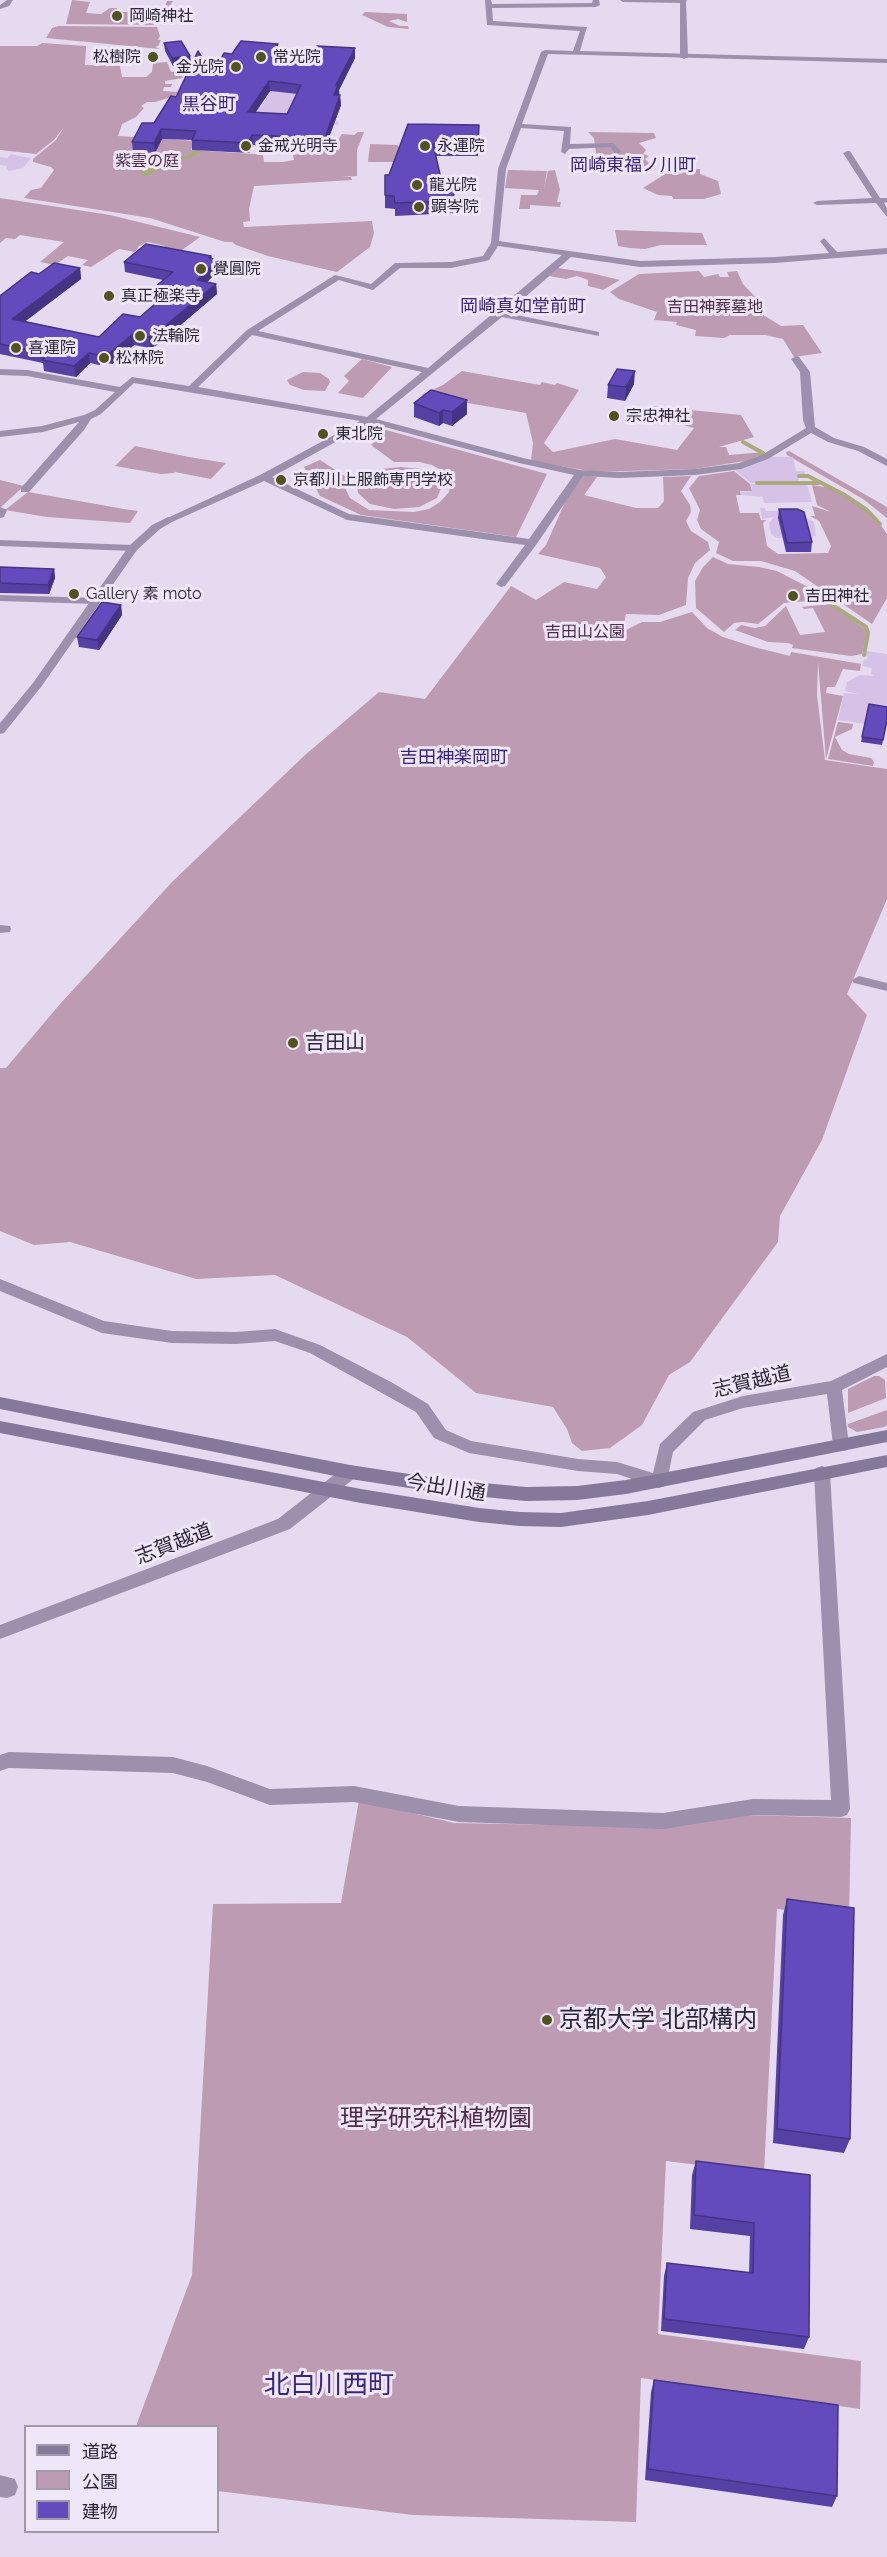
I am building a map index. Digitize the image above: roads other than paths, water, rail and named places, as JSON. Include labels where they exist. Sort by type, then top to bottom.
[{"type":"main road","name":"今出川通","points":[[0,1403],[350,1472],[450,1487],[535,1494],[577,1493],[659,1481],[887,1436]]},
{"type":"main road","name":"今出川通","points":[[0,1427],[328,1490],[479,1515],[561,1520],[648,1508],[887,1461]]},
{"type":"street","points":[[0,7],[7,6],[10,0]]},
{"type":"street","points":[[576,53],[585,27],[489,23],[488,3],[596,5],[596,0]]},
{"type":"street","points":[[623,0],[683,1],[684,57]]},
{"type":"street","points":[[585,15],[586,5]]},
{"type":"street","points":[[191,389],[250,332],[338,277],[373,287],[398,265],[452,266],[486,258],[495,243],[502,169],[520,126],[545,52],[887,61]]},
{"type":"street","points":[[520,126],[568,129],[565,149],[613,145],[618,152]]},
{"type":"street","points":[[848,153],[883,200],[887,214]]},
{"type":"street","points":[[817,203],[883,200]]},
{"type":"street","points":[[824,241],[835,255]]},
{"type":"street","points":[[495,243],[640,264],[887,251]]},
{"type":"street","points":[[0,731],[37,685],[132,548],[156,526],[264,477],[369,420],[500,314],[570,253]]},
{"type":"street","points":[[500,314],[596,334]]},
{"type":"street","points":[[250,332],[430,371]]},
{"type":"street","points":[[796,359],[805,372],[808,420],[811,429],[831,440],[861,449],[887,463]]},
{"type":"street","points":[[0,372],[27,373],[122,390]]},
{"type":"street","points":[[0,434],[43,429],[87,417],[98,412],[132,380],[369,420],[522,461],[580,472],[619,475],[695,472],[741,466],[765,457],[811,429]]},
{"type":"street","points":[[25,490],[81,428],[87,417]]},
{"type":"street","points":[[501,584],[580,472]]},
{"type":"street","points":[[264,477],[347,517],[532,543]]},
{"type":"street","points":[[0,543],[132,548]]},
{"type":"street","points":[[0,598],[96,601]]},
{"type":"street","points":[[859,980],[887,987]]},
{"type":"street","points":[[0,1285],[102,1327],[172,1337],[236,1338],[275,1335],[315,1349],[385,1386],[422,1408],[440,1434],[469,1448],[578,1465],[617,1468],[659,1481]]},
{"type":"street","name":"志賀越道","points":[[659,1481],[666,1449],[699,1416],[743,1402],[834,1386],[887,1360]]},
{"type":"street","points":[[834,1386],[842,1445]]},
{"type":"street","name":"志賀越道","points":[[0,1632],[284,1524],[350,1472]]},
{"type":"street","points":[[0,1763],[9,1760],[173,1765],[207,1774],[270,1797],[354,1794],[459,1814],[663,1821],[753,1807],[841,1809],[822,1473]]},
{"type":"waterway","points":[[743,442],[763,453],[759,455]]},
{"type":"waterway","points":[[799,476],[808,476],[843,494],[867,510],[880,524]]},
{"type":"waterway","points":[[757,483],[819,483]]},
{"type":"waterway","points":[[825,600],[866,627],[868,633],[864,655]]},
{"type":"place","name":"岡崎神社","points":[[117,16]]},
{"type":"place","name":"松樹院","points":[[153,57]]},
{"type":"place","name":"常光院","points":[[261,57]]},
{"type":"place","name":"金光院","points":[[236,67]]},
{"type":"place","name":"金戒光明寺","points":[[246,146]]},
{"type":"place","name":"永運院","points":[[425,146]]},
{"type":"place","name":"龍光院","points":[[417,185]]},
{"type":"place","name":"顕岑院","points":[[419,207]]},
{"type":"place","name":"覺圓院","points":[[201,269]]},
{"type":"place","name":"真正極楽寺","points":[[109,296]]},
{"type":"place","name":"法輪院","points":[[140,336]]},
{"type":"place","name":"喜運院","points":[[16,348]]},
{"type":"place","name":"松林院","points":[[104,358]]},
{"type":"place","name":"宗忠神社","points":[[614,416]]},
{"type":"place","name":"東北院","points":[[323,434]]},
{"type":"place","name":"京都川上服飾専門学校","points":[[281,480]]},
{"type":"place","name":"Gallery 素 moto","points":[[74,594]]},
{"type":"place","name":"吉田神社","points":[[793,596]]},
{"type":"place","name":"吉田山","points":[[293,1043]]},
{"type":"place","name":"京都大学 北部構内","points":[[547,2020]]},
{"type":"district","name":"黒谷町","points":[[209,105]]},
{"type":"district","name":"岡崎東福ノ川町","points":[[633,166]]},
{"type":"district","name":"岡崎真如堂前町","points":[[523,307]]},
{"type":"district","name":"吉田神楽岡町","points":[[454,758]]},
{"type":"district","name":"北白川西町","points":[[329,2385]]},
{"type":"park label","name":"紫雲の庭","points":[[147,161]]},
{"type":"park label","name":"吉田神葬墓地","points":[[715,307]]},
{"type":"park label","name":"吉田山公園","points":[[585,632]]},
{"type":"park label","name":"理学研究科植物園","points":[[436,2119]]}]
